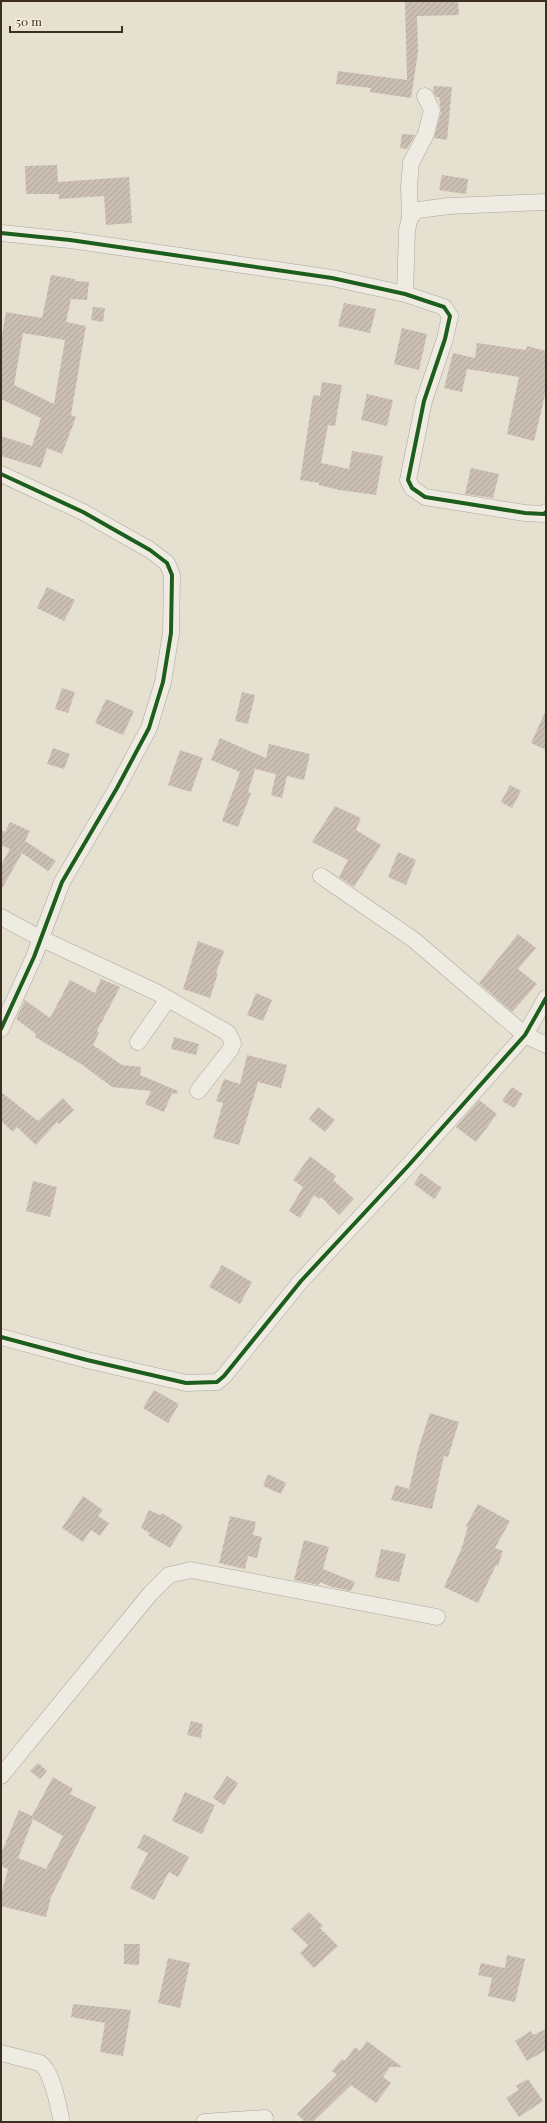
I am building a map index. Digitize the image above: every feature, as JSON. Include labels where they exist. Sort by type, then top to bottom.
[{"type":"street","points":[[405,294],[407,230],[410,217],[408,187],[411,163],[426,134],[432,110],[424,96]]},
{"type":"street","points":[[410,217],[418,210],[449,206],[546,202]]},
{"type":"street","points":[[1,233],[70,240],[332,278],[405,294],[444,307],[450,316],[424,402],[408,480],[412,488],[424,497],[525,513],[544,514],[546,512]]},
{"type":"street","points":[[1,474],[83,512],[150,550],[167,564],[172,575],[171,633],[162,682],[149,728],[117,788],[62,882],[34,957],[1,1029]]},
{"type":"street","points":[[321,876],[414,940],[525,1035],[546,1045]]},
{"type":"street","points":[[1,917],[40,938],[168,999],[222,1028],[228,1033],[233,1044],[230,1050],[198,1091]]},
{"type":"street","points":[[1,1337],[150,1376],[186,1383],[217,1382],[224,1376],[301,1281],[408,1166],[525,1035],[546,998]]},
{"type":"street","points":[[138,1042],[168,999]]},
{"type":"street","points":[[1,1776],[150,1594],[168,1575],[191,1570],[437,1617]]},
{"type":"street","points":[[1,2053],[44,2065],[49,2076],[62,2122]]},
{"type":"street","points":[[204,2122],[265,2118]]},
{"type":"building","points":[[458,1],[459,15],[417,16],[418,52],[411,98],[370,92],[371,88],[336,84],[338,71],[407,80],[405,2]]},
{"type":"building","points":[[434,86],[452,87],[447,140],[434,138],[441,112],[439,97],[436,97],[433,91]]},
{"type":"building","points":[[402,134],[415,135],[407,149],[400,148]]},
{"type":"building","points":[[57,165],[58,182],[129,177],[132,223],[106,225],[104,196],[59,199],[59,194],[26,194],[25,166]]},
{"type":"building","points":[[442,175],[468,179],[466,194],[439,190]]},
{"type":"building","points":[[51,275],[75,279],[75,281],[89,282],[87,300],[71,299],[66,322],[86,326],[71,415],[76,417],[62,454],[47,448],[41,468],[1,456],[1,436],[32,446],[41,418],[1,399],[1,340],[6,312],[42,318]],"holes":[[[23,333],[65,340],[54,404],[14,385]]]},
{"type":"building","points":[[344,303],[376,309],[370,333],[338,326]]},
{"type":"building","points":[[93,307],[105,308],[103,322],[91,320]]},
{"type":"building","points":[[402,328],[427,334],[419,370],[394,364]]},
{"type":"building","points":[[477,343],[526,350],[527,346],[546,351],[546,391],[534,441],[507,434],[519,377],[467,369],[462,392],[444,388],[453,353],[475,358]]},
{"type":"building","points":[[322,382],[342,385],[335,426],[328,425],[321,463],[349,469],[352,451],[383,456],[376,495],[339,490],[319,485],[319,483],[300,480],[313,395],[320,396]]},
{"type":"building","points":[[367,394],[393,400],[387,426],[361,420]]},
{"type":"building","points":[[471,468],[499,474],[493,498],[465,494]]},
{"type":"building","points":[[47,587],[75,600],[64,621],[37,608]]},
{"type":"building","points":[[62,688],[75,692],[68,713],[55,709]]},
{"type":"building","points":[[242,692],[255,695],[248,724],[235,721]]},
{"type":"building","points":[[106,699],[134,711],[123,735],[95,723]]},
{"type":"building","points":[[546,710],[546,750],[531,743]]},
{"type":"building","points":[[220,738],[266,758],[269,744],[310,754],[304,780],[287,776],[282,798],[271,795],[276,774],[255,769],[248,792],[251,793],[238,827],[222,821],[240,772],[211,760]]},
{"type":"building","points":[[53,748],[70,754],[64,769],[47,764]]},
{"type":"building","points":[[180,750],[203,758],[191,792],[168,785]]},
{"type":"building","points":[[510,785],[521,791],[512,808],[501,802]]},
{"type":"building","points":[[335,806],[361,818],[356,830],[381,845],[354,887],[339,877],[348,860],[312,842]]},
{"type":"building","points":[[10,822],[30,831],[25,841],[56,861],[48,871],[22,853],[1,890],[1,865],[10,849],[1,845],[1,830],[5,832]]},
{"type":"building","points":[[398,852],[416,860],[406,885],[388,877]]},
{"type":"building","points":[[518,934],[536,948],[518,969],[537,984],[512,1012],[479,983]]},
{"type":"building","points":[[198,941],[224,951],[216,973],[218,973],[210,998],[183,989]]},
{"type":"building","points":[[101,979],[120,987],[97,1031],[99,1033],[93,1045],[122,1065],[141,1067],[140,1075],[178,1091],[177,1094],[172,1093],[164,1112],[145,1104],[151,1091],[112,1087],[81,1064],[35,1037],[36,1034],[16,1019],[25,1000],[50,1018],[70,980],[95,993]]},
{"type":"building","points":[[256,993],[272,1000],[263,1021],[247,1015]]},
{"type":"building","points":[[174,1037],[199,1044],[196,1055],[171,1049]]},
{"type":"building","points":[[247,1055],[287,1065],[281,1088],[258,1082],[239,1145],[213,1138],[223,1103],[216,1101],[224,1079],[240,1084]]},
{"type":"building","points":[[512,1087],[523,1094],[514,1108],[502,1101]]},
{"type":"building","points":[[1,1092],[38,1121],[63,1098],[74,1110],[59,1124],[57,1122],[36,1145],[17,1127],[13,1132],[1,1121]]},
{"type":"building","points":[[479,1100],[497,1114],[476,1142],[456,1127]]},
{"type":"building","points":[[318,1107],[335,1120],[325,1132],[309,1119]]},
{"type":"building","points":[[310,1156],[336,1176],[333,1180],[354,1199],[339,1215],[321,1197],[319,1199],[314,1195],[300,1218],[289,1211],[303,1187],[293,1180]]},
{"type":"building","points":[[421,1173],[442,1188],[434,1199],[414,1184]]},
{"type":"building","points":[[33,1181],[57,1187],[50,1217],[26,1211]]},
{"type":"building","points":[[222,1265],[252,1282],[240,1304],[209,1287]]},
{"type":"building","points":[[154,1390],[179,1404],[168,1423],[143,1408]]},
{"type":"building","points":[[430,1413],[459,1422],[448,1457],[444,1456],[432,1509],[391,1500],[396,1485],[409,1489],[418,1450]]},
{"type":"building","points":[[268,1474],[286,1483],[281,1494],[263,1486]]},
{"type":"building","points":[[83,1496],[103,1510],[98,1516],[109,1523],[100,1536],[91,1530],[83,1542],[62,1528]]},
{"type":"building","points":[[478,1504],[510,1521],[495,1548],[503,1551],[498,1566],[496,1565],[478,1603],[444,1587],[461,1550],[468,1527],[466,1526]]},
{"type":"building","points":[[149,1510],[160,1515],[162,1513],[183,1526],[170,1548],[148,1535],[150,1533],[141,1528]]},
{"type":"building","points":[[230,1516],[256,1522],[253,1535],[262,1537],[257,1558],[248,1556],[245,1569],[219,1563]]},
{"type":"building","points":[[304,1540],[329,1547],[323,1569],[355,1582],[351,1591],[332,1587],[320,1582],[319,1585],[294,1580]]},
{"type":"building","points":[[381,1549],[406,1554],[399,1582],[375,1577]]},
{"type":"building","points":[[191,1721],[203,1724],[201,1738],[187,1735]]},
{"type":"building","points":[[38,1763],[47,1771],[40,1779],[30,1771]]},
{"type":"building","points":[[227,1776],[238,1783],[224,1805],[213,1798]]},
{"type":"building","points":[[53,1777],[73,1789],[70,1794],[96,1807],[51,1897],[46,1917],[1,1906],[1,1895],[8,1869],[1,1866],[1,1854],[19,1810],[32,1816]],"holes":[[[33,1819],[63,1836],[46,1869],[18,1858]]]},
{"type":"building","points":[[185,1792],[215,1805],[202,1834],[172,1821]]},
{"type":"building","points":[[144,1834],[189,1857],[178,1877],[169,1872],[154,1900],[130,1888],[148,1853],[137,1848]]},
{"type":"building","points":[[309,1912],[323,1926],[320,1928],[338,1946],[314,1968],[300,1953],[308,1945],[291,1929]]},
{"type":"building","points":[[124,1944],[140,1944],[139,1965],[124,1964]]},
{"type":"building","points":[[507,1955],[525,1959],[515,2002],[488,1996],[492,1978],[478,1975],[481,1963],[505,1968]]},
{"type":"building","points":[[168,1958],[190,1963],[180,2008],[158,2003]]},
{"type":"building","points":[[73,2004],[131,2010],[123,2056],[100,2052],[105,2023],[71,2017]]},
{"type":"building","points":[[546,2029],[546,2050],[527,2061],[515,2041],[531,2031],[533,2035]]},
{"type":"building","points":[[367,2041],[402,2067],[390,2067],[383,2077],[391,2083],[376,2103],[351,2085],[313,2122],[305,2122],[297,2114],[337,2075],[332,2071],[342,2059],[345,2061],[355,2047],[360,2051]]},
{"type":"building","points":[[528,2079],[543,2101],[519,2117],[506,2098],[519,2090],[516,2086]]},
{"type":"cycle path","points":[[1,233],[70,240],[332,278],[405,294],[444,307],[450,316],[445,339],[424,401],[408,480],[412,488],[425,497],[525,513],[544,514],[546,512]]},
{"type":"cycle path","points":[[1,474],[83,512],[150,550],[167,563],[172,575],[171,633],[163,682],[149,728],[117,788],[62,882],[34,957],[1,1029]]},
{"type":"cycle path","points":[[1,1337],[87,1360],[186,1383],[217,1382],[224,1376],[301,1281],[408,1166],[525,1035],[546,998]]}]
